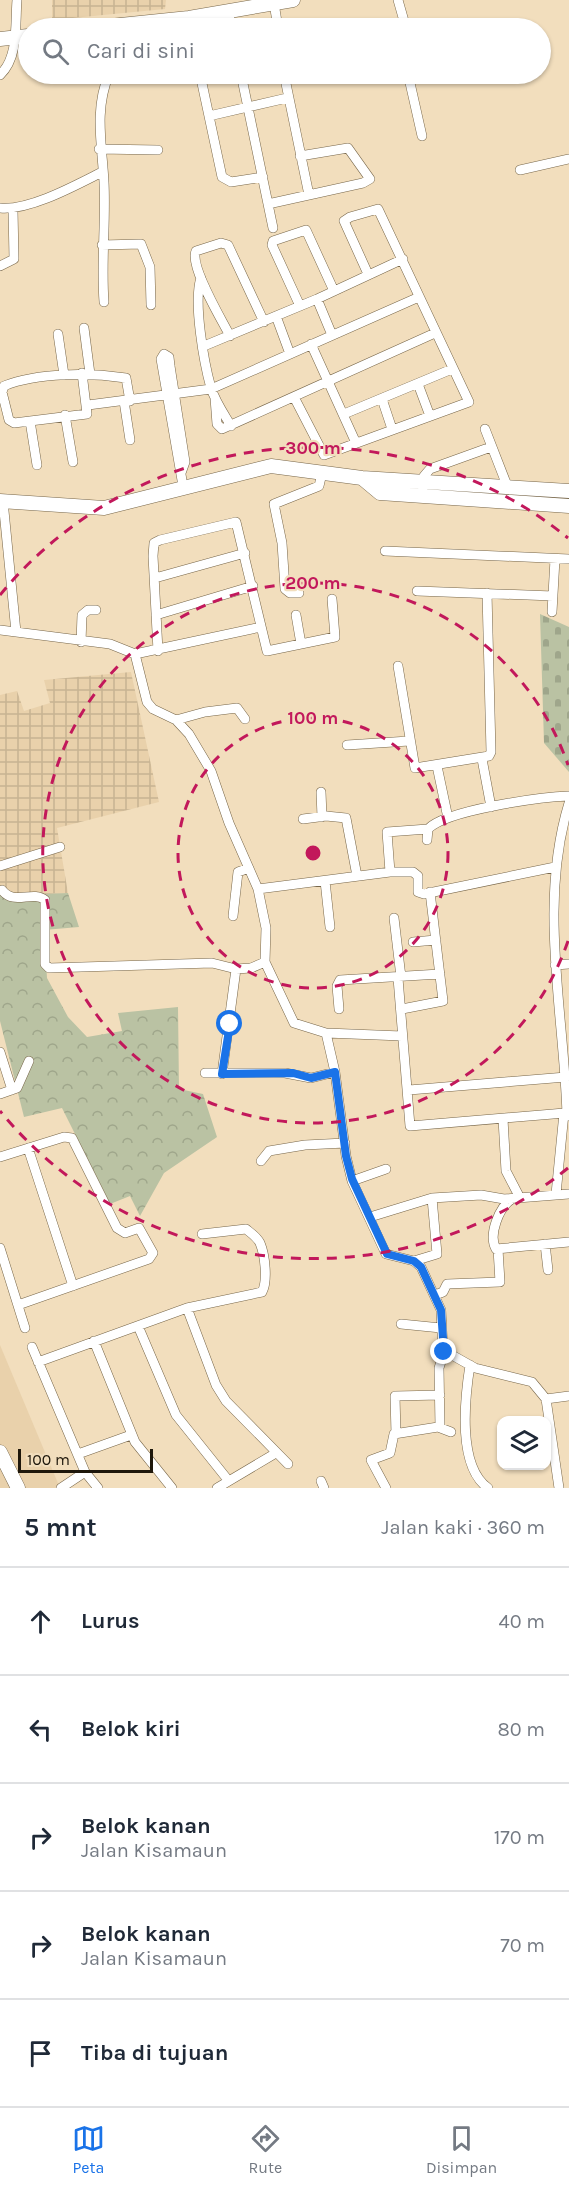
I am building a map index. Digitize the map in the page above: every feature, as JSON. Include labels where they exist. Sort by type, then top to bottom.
[{"type":"street","points":[[0,75],[11,58],[7,38],[17,0]]},
{"type":"street","points":[[206,18],[228,11],[293,0]]},
{"type":"street","points":[[398,0],[403,18]]},
{"type":"street","points":[[274,3],[276,18]]},
{"type":"street","points":[[228,11],[230,18]]},
{"type":"street","points":[[104,302],[99,110],[105,84]]},
{"type":"street","points":[[202,84],[223,178],[231,182],[263,177]]},
{"type":"street","points":[[243,84],[273,228]]},
{"type":"street","points":[[285,84],[309,195]]},
{"type":"street","points":[[410,84],[422,136]]},
{"type":"street","points":[[209,116],[287,98]]},
{"type":"street","points":[[268,204],[363,183],[370,178],[353,151],[346,147],[300,156]]},
{"type":"street","points":[[99,149],[158,150]]},
{"type":"street","points":[[520,170],[569,159]]},
{"type":"street","points":[[0,208],[13,210],[102,172]]},
{"type":"street","points":[[0,266],[14,259],[13,210]]},
{"type":"street","points":[[294,397],[322,454],[469,402],[435,333],[380,210],[348,218],[345,222],[368,274]]},
{"type":"street","points":[[300,306],[272,245],[273,241],[306,230],[334,291]]},
{"type":"street","points":[[230,336],[201,278],[194,260],[195,252],[221,243],[228,245],[264,322]]},
{"type":"street","points":[[102,244],[141,244],[150,267],[151,305]]},
{"type":"street","points":[[204,346],[317,299],[403,259]]},
{"type":"street","points":[[201,278],[197,292],[213,393],[231,426],[435,333]]},
{"type":"street","points":[[87,405],[171,394],[213,393],[311,344],[419,297]]},
{"type":"street","points":[[317,299],[332,335]]},
{"type":"street","points":[[276,316],[290,354]]},
{"type":"street","points":[[84,328],[86,374],[87,405],[86,415],[65,415],[14,423],[9,420],[2,388],[8,384],[64,375],[86,374],[126,378],[130,440]]},
{"type":"street","points":[[58,334],[64,375]]},
{"type":"street","points":[[311,344],[356,443]]},
{"type":"street","points":[[344,414],[452,369]]},
{"type":"street","points":[[417,384],[430,416]]},
{"type":"street","points":[[171,394],[182,480]]},
{"type":"street","points":[[382,399],[392,429]]},
{"type":"street","points":[[65,415],[73,462]]},
{"type":"street","points":[[30,421],[37,465]]},
{"type":"street","points":[[485,429],[504,488],[500,502]]},
{"type":"street","points":[[422,496],[423,481],[430,469],[491,447]]},
{"type":"street","points":[[16,632],[1,501],[104,508],[182,480],[271,466],[362,478],[569,491]]},
{"type":"street","points":[[299,593],[287,592],[285,589],[282,543],[274,504],[319,486],[322,473]]},
{"type":"street","points":[[362,478],[380,493],[569,506]]},
{"type":"street","points":[[443,482],[443,498]]},
{"type":"street","points":[[158,651],[154,545],[160,540],[234,521],[245,553],[267,651],[335,636],[332,599]]},
{"type":"street","points":[[385,551],[569,559]]},
{"type":"street","points":[[155,578],[245,553]]},
{"type":"street","points":[[552,612],[555,559]]},
{"type":"street","points":[[156,615],[253,586]]},
{"type":"street","points":[[417,591],[553,596]]},
{"type":"street","points":[[398,666],[414,768],[482,759],[491,752],[487,593]]},
{"type":"street","points":[[81,642],[82,615],[88,610],[96,610]]},
{"type":"street","points":[[296,615],[301,644]]},
{"type":"street","points":[[0,630],[116,645],[135,654],[158,651],[261,627]]},
{"type":"street","points":[[135,654],[147,702],[153,708],[176,720],[189,734],[208,765],[258,889],[266,928],[266,962],[294,1023],[326,1033],[402,1036]]},
{"type":"street","points":[[176,720],[236,708],[241,710],[245,720]]},
{"type":"street","points":[[347,745],[409,741]]},
{"type":"street","points":[[482,759],[491,807]]},
{"type":"street","points":[[437,766],[448,818]]},
{"type":"street","points":[[321,792],[322,817]]},
{"type":"street","points":[[427,840],[428,829],[437,820],[491,807],[569,796]]},
{"type":"street","points":[[556,1194],[567,1115],[566,1077],[555,965],[555,867],[569,803]]},
{"type":"street","points":[[303,819],[342,816],[348,820],[357,876]]},
{"type":"street","points":[[390,872],[387,832],[428,829]]},
{"type":"street","points":[[0,866],[60,847]]},
{"type":"street","points":[[258,889],[390,872],[415,873],[418,892],[430,892],[555,867]]},
{"type":"street","points":[[233,916],[238,873],[249,868]]},
{"type":"street","points":[[325,881],[330,927]]},
{"type":"street","points":[[1,888],[13,898],[39,897],[45,900],[45,964],[49,968],[212,963],[236,969],[251,968],[266,962]]},
{"type":"street","points":[[402,1009],[442,1003],[430,892]]},
{"type":"street","points":[[394,918],[410,1126],[567,1115]]},
{"type":"street","points":[[413,942],[436,940]]},
{"type":"street","points":[[555,965],[569,964]]},
{"type":"street","points":[[222,1074],[236,969]]},
{"type":"street","points":[[339,1009],[337,986],[340,981],[440,974]]},
{"type":"street","points":[[326,1033],[335,1072],[352,1181],[387,1254],[414,1261],[421,1267],[441,1310],[444,1352],[439,1368],[440,1428]]},
{"type":"street","points":[[0,1052],[12,1090]]},
{"type":"street","points":[[0,1094],[17,1088],[29,1061]]},
{"type":"street","points":[[205,1073],[293,1073],[311,1078],[335,1072]]},
{"type":"street","points":[[409,1090],[566,1077]]},
{"type":"street","points":[[503,1119],[506,1171],[518,1197]]},
{"type":"street","points":[[0,1156],[69,1137],[74,1140],[117,1228],[125,1233],[139,1228],[153,1253],[149,1259],[18,1305]]},
{"type":"street","points":[[261,1161],[269,1151],[305,1145],[345,1143]]},
{"type":"street","points":[[28,1148],[73,1286]]},
{"type":"street","points":[[352,1181],[386,1169]]},
{"type":"street","points":[[370,1217],[432,1198],[481,1195],[504,1199],[569,1194]]},
{"type":"street","points":[[518,1197],[506,1203],[499,1216],[493,1246],[498,1249],[569,1242]]},
{"type":"street","points":[[414,1261],[438,1253],[432,1198]]},
{"type":"street","points":[[38,1362],[187,1308],[262,1292],[265,1285],[260,1244],[255,1235],[246,1229],[202,1234]]},
{"type":"street","points":[[545,1245],[548,1270]]},
{"type":"street","points":[[0,1248],[25,1328]]},
{"type":"street","points":[[435,1295],[443,1292],[447,1284],[501,1281],[498,1249]]},
{"type":"street","points":[[187,1308],[216,1385],[226,1401],[288,1464]]},
{"type":"street","points":[[401,1324],[441,1328]]},
{"type":"street","points":[[138,1326],[176,1415],[228,1480]]},
{"type":"street","points":[[94,1341],[131,1434],[142,1454],[172,1488]]},
{"type":"street","points":[[32,1347],[85,1472],[98,1488]]},
{"type":"street","points":[[444,1352],[470,1365],[503,1376],[532,1382],[546,1399],[559,1488]]},
{"type":"street","points":[[470,1365],[466,1387],[465,1439],[481,1483],[488,1488]]},
{"type":"street","points":[[396,1434],[395,1396],[440,1395]]},
{"type":"street","points":[[546,1399],[569,1396]]},
{"type":"street","points":[[386,1488],[371,1460],[390,1453],[392,1437],[396,1434],[440,1428],[451,1432]]},
{"type":"street","points":[[78,1454],[131,1434]]},
{"type":"street","points":[[0,1452],[18,1488]]},
{"type":"street","points":[[217,1488],[276,1453]]},
{"type":"street","points":[[61,1488],[85,1472]]},
{"type":"shaded area","points":[[52,0],[166,0],[165,9],[52,18]]},
{"type":"shaded area","points":[[131,672],[159,802],[57,828],[68,893],[0,896],[0,695],[17,691],[24,711],[50,703],[44,680]]},
{"type":"shaded area","points":[[0,1345],[60,1488],[0,1488]]},
{"type":"green space","points":[[540,614],[569,627],[569,772],[544,743]]},
{"type":"green space","points":[[68,893],[79,927],[44,930],[47,978],[68,1017],[87,1037],[122,1031],[118,1013],[178,1007],[179,1089],[203,1094],[217,1137],[164,1173],[140,1216],[130,1196],[110,1204],[62,1108],[24,1117],[0,1021],[0,896]]},
{"type":"route","points":[[230,1024],[222,1074],[293,1073],[311,1078],[335,1072],[346,1156],[352,1181],[387,1254],[393,1258],[414,1261],[421,1267],[440,1305],[444,1352]]}]
